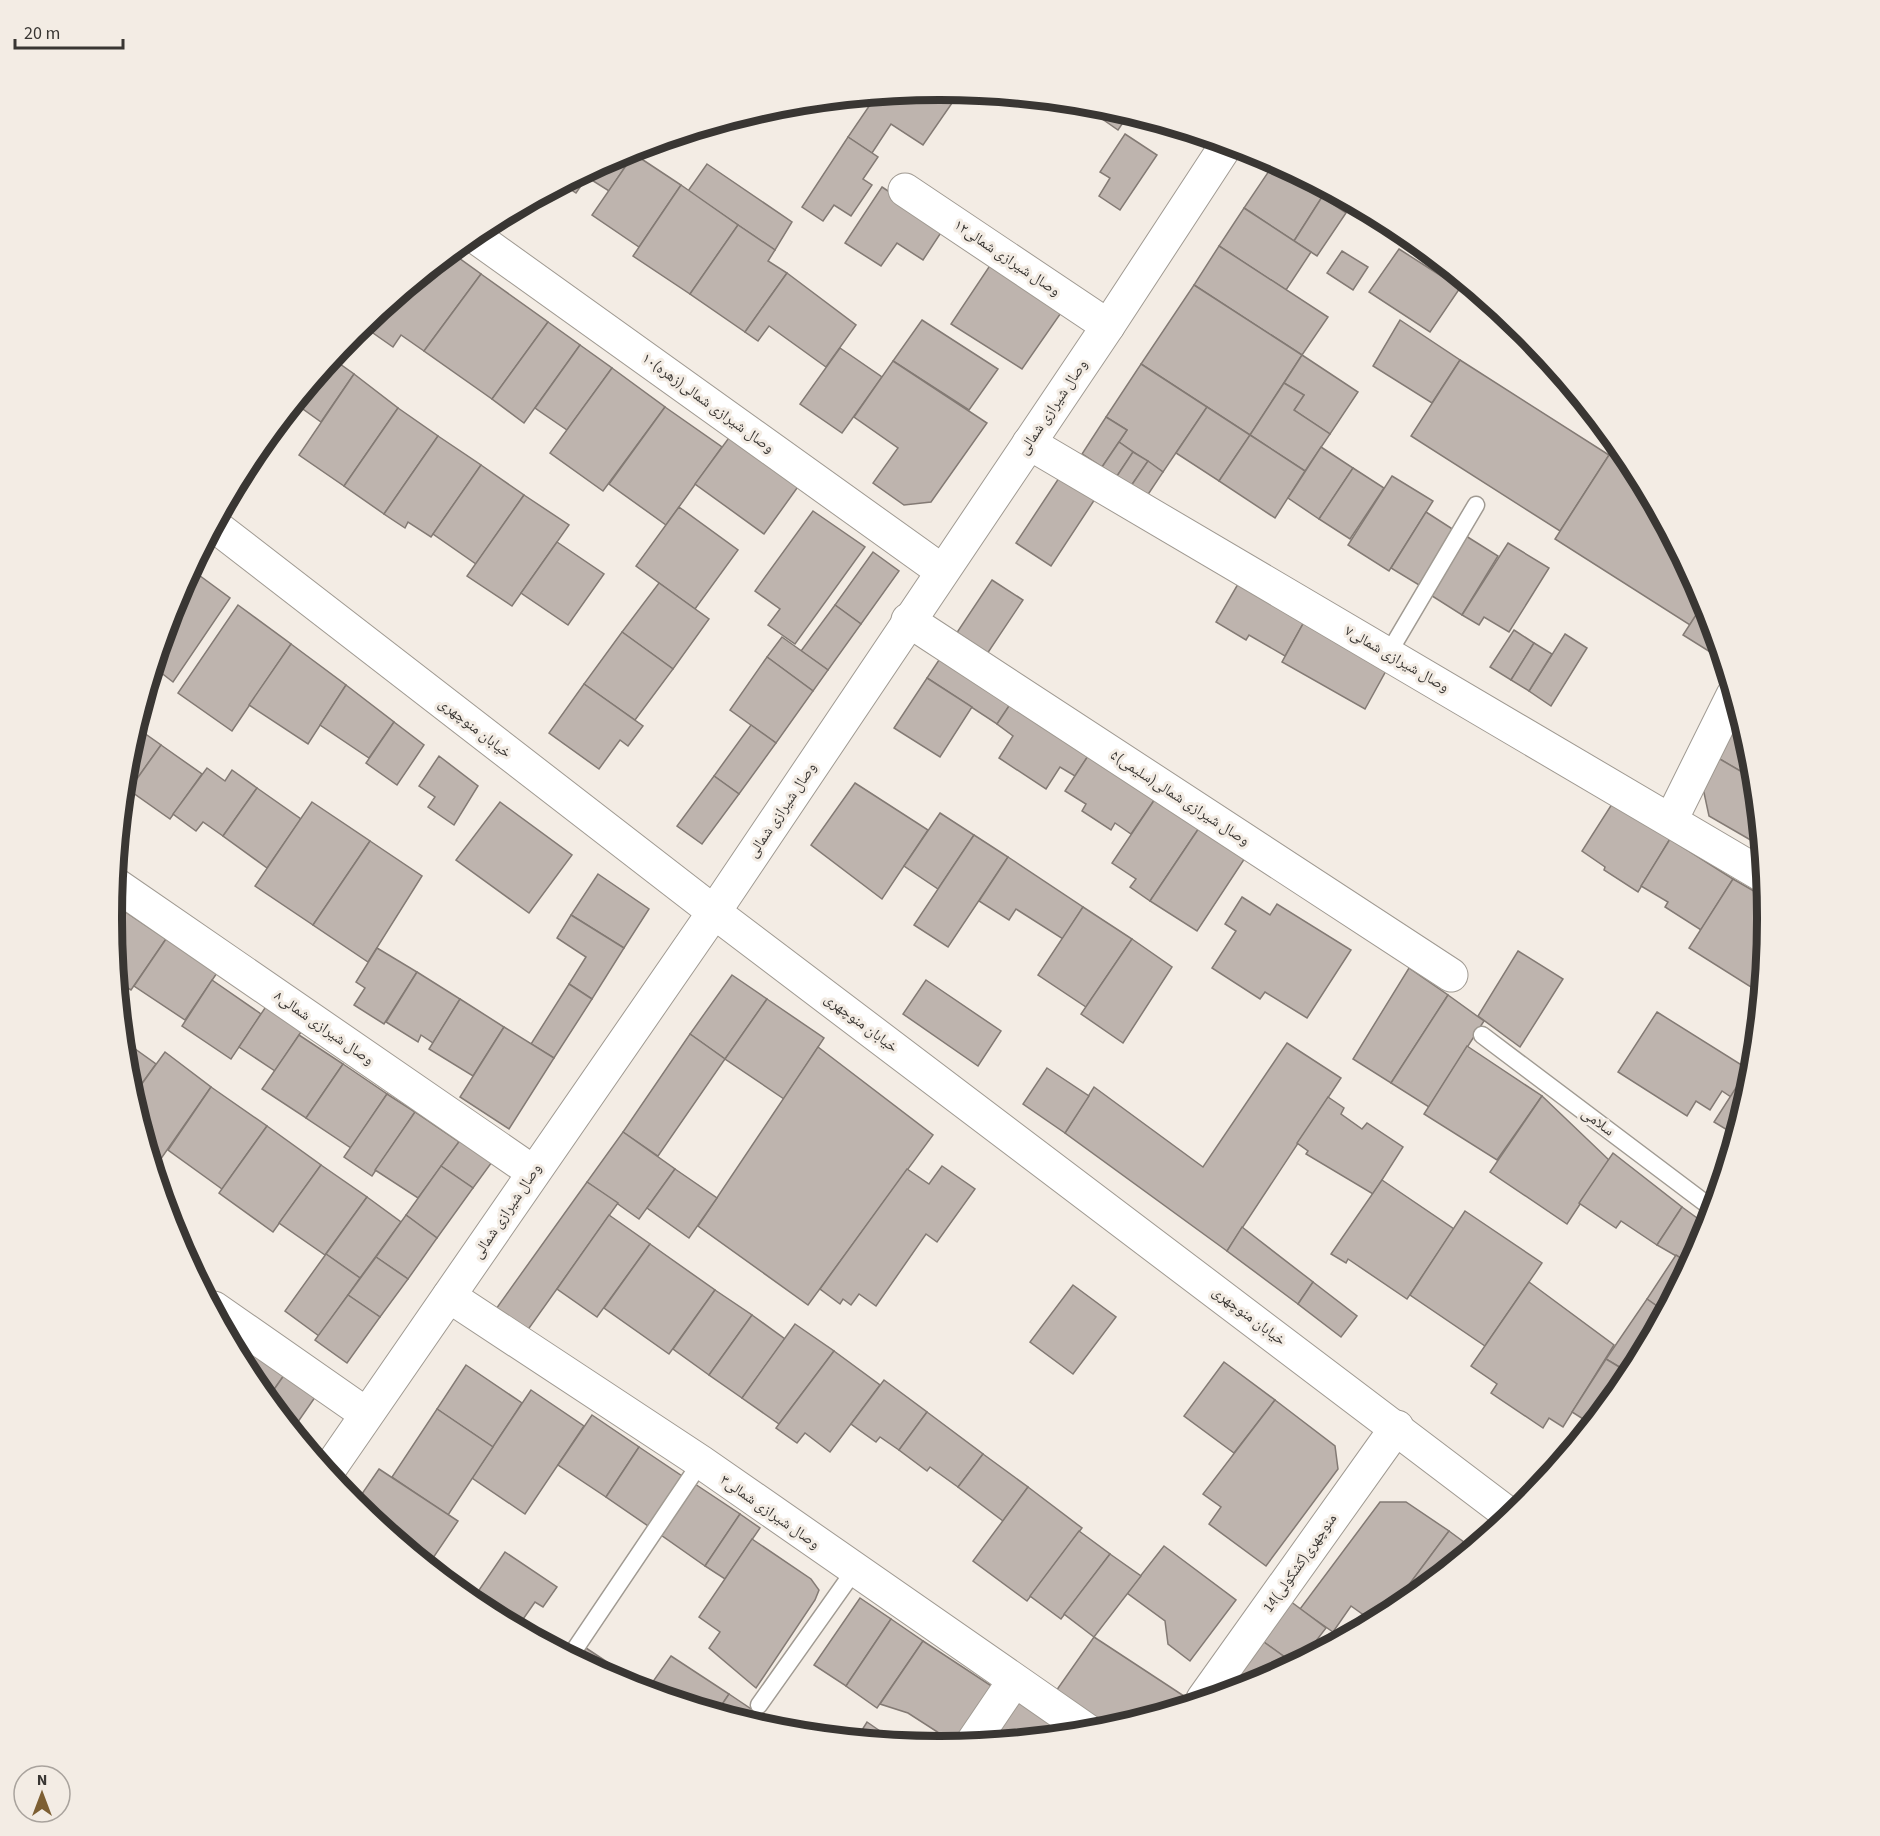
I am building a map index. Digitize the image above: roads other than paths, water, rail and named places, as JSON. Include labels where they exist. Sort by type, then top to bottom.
[{"type":"street","name":"وصال شیرازی شمالی","points":[[332,1465],[714,912],[908,620],[1108,326],[1222,151]]},
{"type":"street","name":"۱۲وصال شیرازی شمالی","points":[[905,190],[1108,326]]},
{"type":"street","name":"۱۰وصال شیرازی شمالی(زهره)","points":[[482,241],[942,571]]},
{"type":"street","name":"وصال شیرازی شمالی۷","points":[[1029,443],[1756,871]]},
{"type":"street","name":"خیابان منوچهری","points":[[221,530],[714,912],[1397,1427],[1503,1510]]},
{"type":"street","name":"۵وصال شیرازی شمالی(سلیمی)","points":[[908,620],[1451,975]]},
{"type":"street","points":[[1671,820],[1729,703]]},
{"type":"street","name":"وصال شیرازی شمالی۸","points":[[123,890],[533,1172]]},
{"type":"street","name":"وصال شیرازی شمالی۳","points":[[449,1296],[701,1462],[854,1571],[1077,1724]]},
{"type":"street","points":[[227,1317],[366,1414]]},
{"type":"street","name":"14منوچهری(کشکولی)","points":[[1211,1689],[1397,1427]]},
{"type":"street","points":[[978,1735],[1014,1681]]},
{"type":"lane","points":[[1388,654],[1476,505]]},
{"type":"lane","name":"سلامی","points":[[1482,1035],[1706,1203]]},
{"type":"lane","points":[[575,1649],[701,1462]]},
{"type":"lane","points":[[759,1706],[854,1571]]}]
